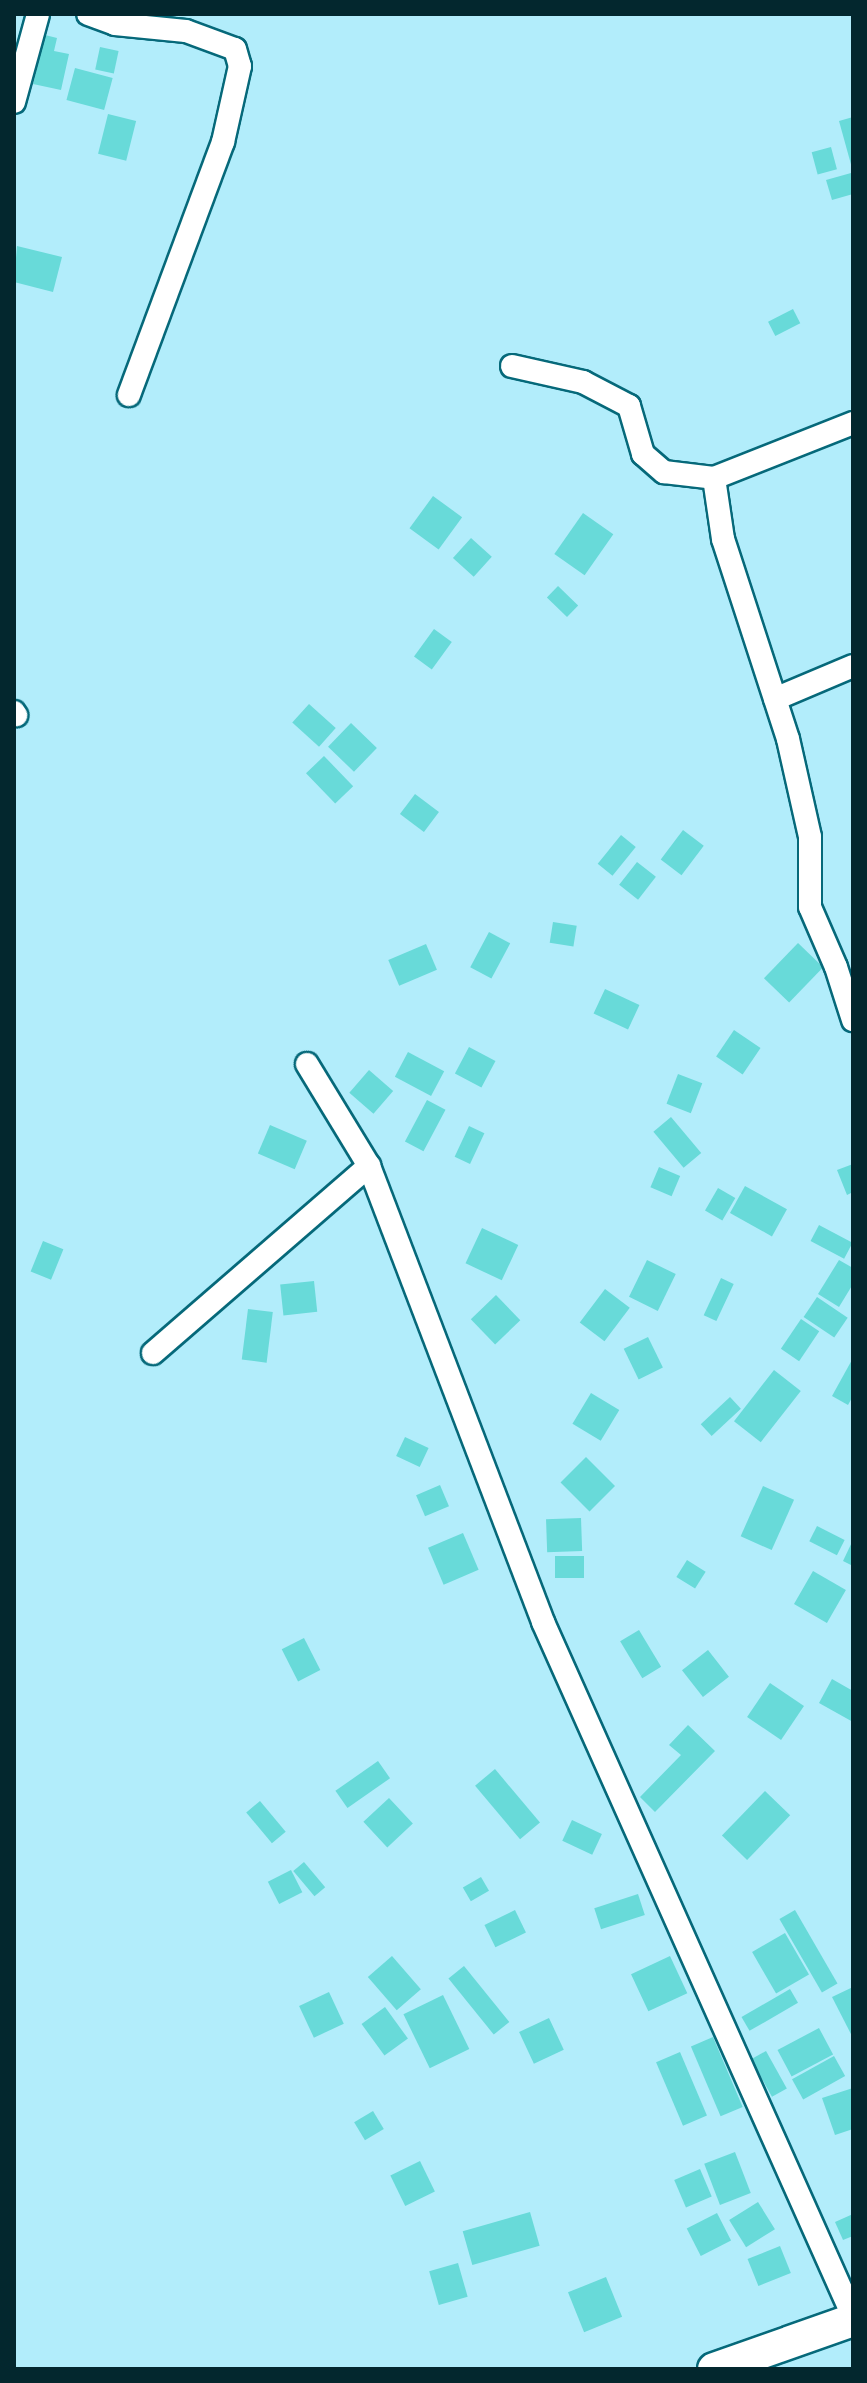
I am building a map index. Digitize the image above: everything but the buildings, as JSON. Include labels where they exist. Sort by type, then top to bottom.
[{"type":"main road","points":[[714,2369],[853,2318]]},
{"type":"street","points":[[14,102],[38,14]]},
{"type":"street","points":[[88,14],[115,24],[186,31],[235,49],[240,66],[223,142],[129,395]]},
{"type":"street","points":[[512,366],[583,382],[629,406],[643,454],[664,472],[714,478],[853,423]]},
{"type":"street","points":[[714,478],[723,539],[788,739],[810,837],[810,907],[836,967],[853,1020]]},
{"type":"street","points":[[775,699],[853,666]]},
{"type":"street","points":[[307,1064],[369,1166],[543,1622],[853,2318]]},
{"type":"street","points":[[153,1353],[369,1166]]}]
